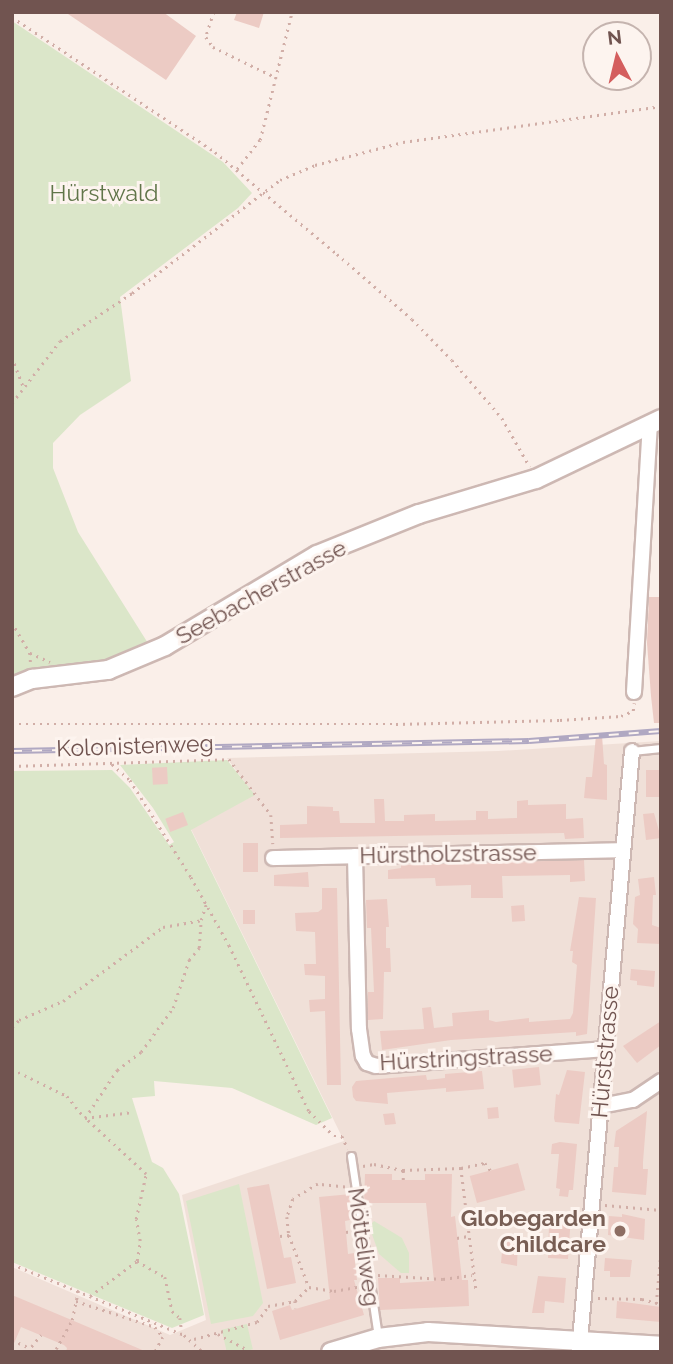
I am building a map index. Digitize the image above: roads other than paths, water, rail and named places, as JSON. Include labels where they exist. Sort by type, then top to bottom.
[{"type":"street","name":"Seebacherstrasse","points":[[12,687],[32,679],[107,670],[188,634],[317,555],[419,514],[536,479],[655,422]]},
{"type":"street","points":[[634,692],[655,422]]},
{"type":"street","name":"Hürststrasse","points":[[580,1346],[632,751]]},
{"type":"street","name":"Hürstholzstrasse","points":[[273,858],[622,850]]},
{"type":"street","name":"Hürstringstrasse","points":[[355,856],[359,1029],[363,1056],[367,1063],[376,1066],[606,1049]]},
{"type":"street","points":[[601,1106],[633,1100],[661,1081]]},
{"type":"street","points":[[331,1352],[378,1338],[449,1332],[580,1346],[661,1346]]},
{"type":"lane","points":[[632,751],[661,748]]},
{"type":"lane","name":"Mötteliweg","points":[[351,1156],[378,1338]]},
{"type":"railway","points":[[12,751],[529,741],[661,731]]},
{"type":"place","name":"Globegarden Childcare","points":[[620,1231]]},
{"type":"park label","name":"Hürstwald","points":[[104,193]]}]
